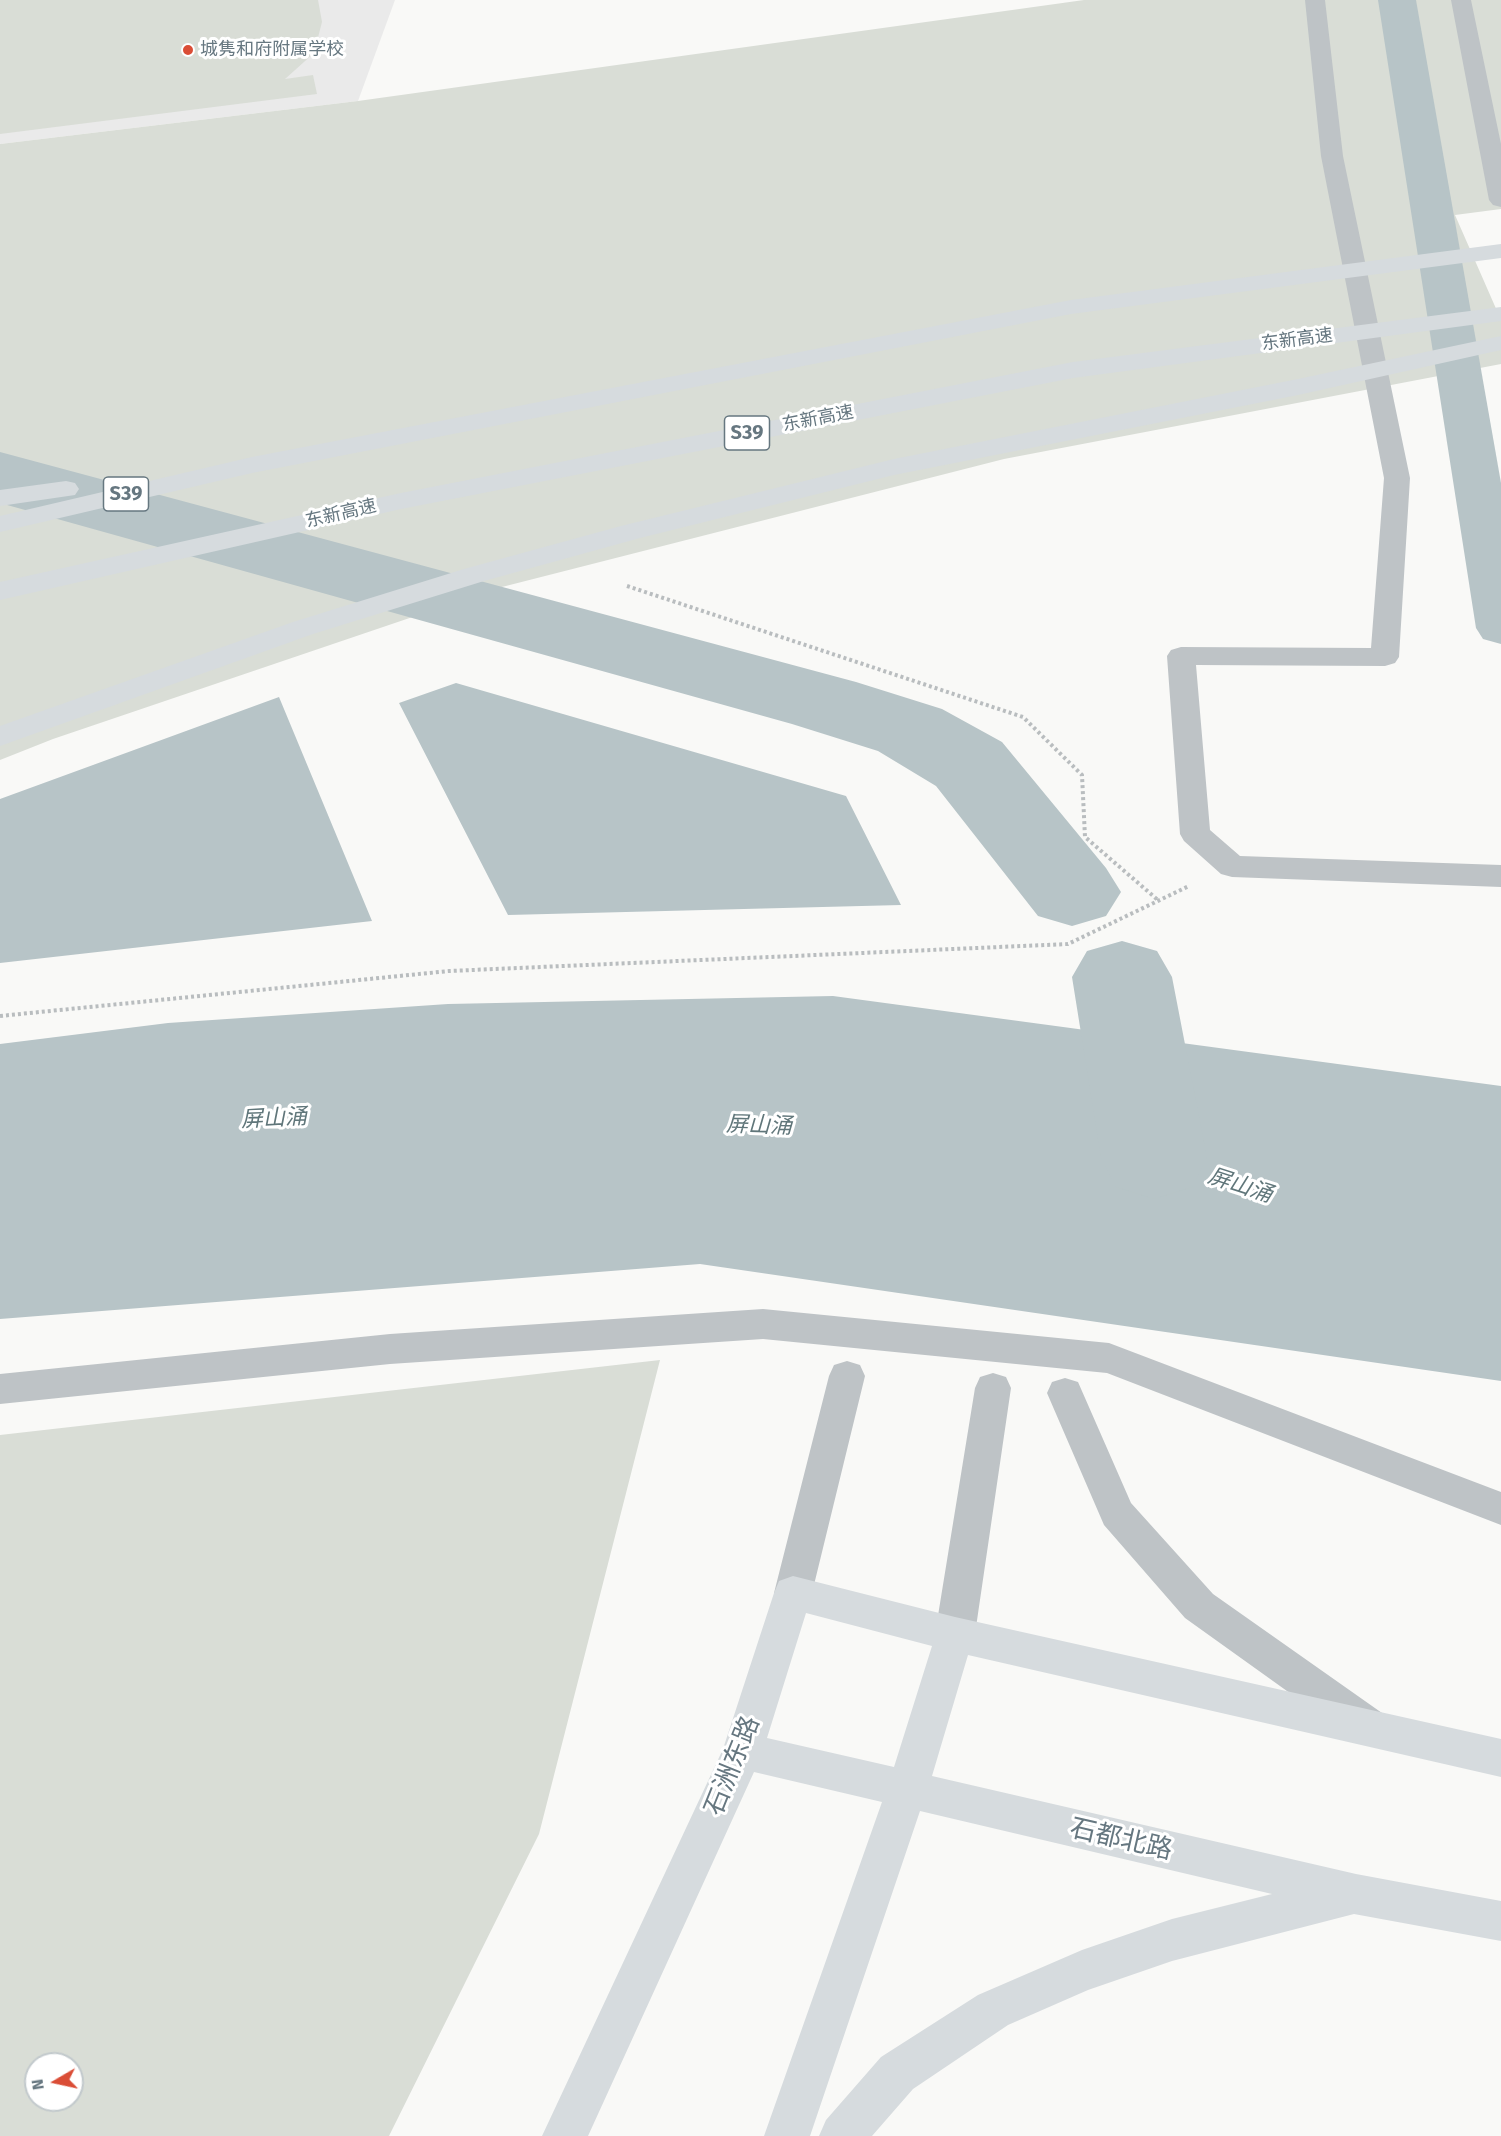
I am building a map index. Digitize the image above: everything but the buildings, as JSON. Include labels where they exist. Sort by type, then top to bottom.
[{"type":"main road","name":"S39","points":[[0,524],[252,465],[1071,307],[1501,251]]},
{"type":"main road","name":"东新高速","points":[[0,591],[401,501],[1073,370],[1501,314]]},
{"type":"main road","points":[[0,736],[303,628],[474,575],[631,532],[894,467],[1298,387],[1501,343]]},
{"type":"main road","points":[[0,498],[252,465]]},
{"type":"main road","points":[[793,1593],[955,1634],[1501,1758]]},
{"type":"main road","name":"石洲东路","points":[[565,2136],[743,1751],[793,1593]]},
{"type":"main road","points":[[787,2136],[906,1790],[955,1634]]},
{"type":"main road","name":"石都北路","points":[[743,1751],[1356,1894],[1501,1921]]},
{"type":"main road","points":[[842,2136],[897,2073],[993,2010],[1082,1971],[1172,1940],[1356,1894]]},
{"type":"street","points":[[1314,0],[1332,156],[1397,478],[1385,657],[1181,656],[1195,834],[1232,866],[1501,876]]},
{"type":"street","points":[[1461,0],[1501,200]]},
{"type":"street","points":[[0,1389],[390,1349],[763,1324],[1109,1358],[1501,1509]]},
{"type":"street","name":"石洲东路","points":[[793,1593],[847,1376]]},
{"type":"street","points":[[955,1634],[993,1388]]},
{"type":"street","points":[[1065,1393],[1116,1513],[1199,1606],[1368,1726]]},
{"type":"path","points":[[627,586],[1023,717],[1082,775],[1085,837],[1159,901]]},
{"type":"path","points":[[0,1016],[201,994],[449,971],[1068,944],[1232,866]]},
{"type":"shaded area","name":"城隽和府附属学校","points":[[0,0],[395,0],[358,101],[0,144]]},
{"type":"shaded area","name":"城隽和府附属学校","points":[[0,0],[318,0],[322,22],[314,53],[285,79],[313,75],[317,94],[0,134]]},
{"type":"shaded area","points":[[1084,0],[1501,0],[1501,209],[1455,215],[1501,320],[1501,364],[1004,459],[498,588],[53,739],[0,760],[0,144],[358,101]]},
{"type":"shaded area","points":[[660,1360],[539,1834],[389,2136],[0,2136],[0,1435]]},
{"type":"water","points":[[456,683],[846,796],[901,905],[508,915],[399,703]]},
{"type":"water","points":[[279,697],[372,921],[0,963],[0,799]]},
{"type":"water","name":"屏山涌","points":[[833,996],[1501,1086],[1501,1381],[700,1264],[0,1319],[0,1044],[168,1023],[448,1004]]},
{"type":"waterway","points":[[1397,0],[1501,628]]},
{"type":"waterway","points":[[0,477],[824,703],[910,730],[969,764],[1072,892]]},
{"type":"waterway","points":[[1122,977],[1154,1158]]},
{"type":"place","name":"城隽和府附属学校","points":[[188,50]]}]
